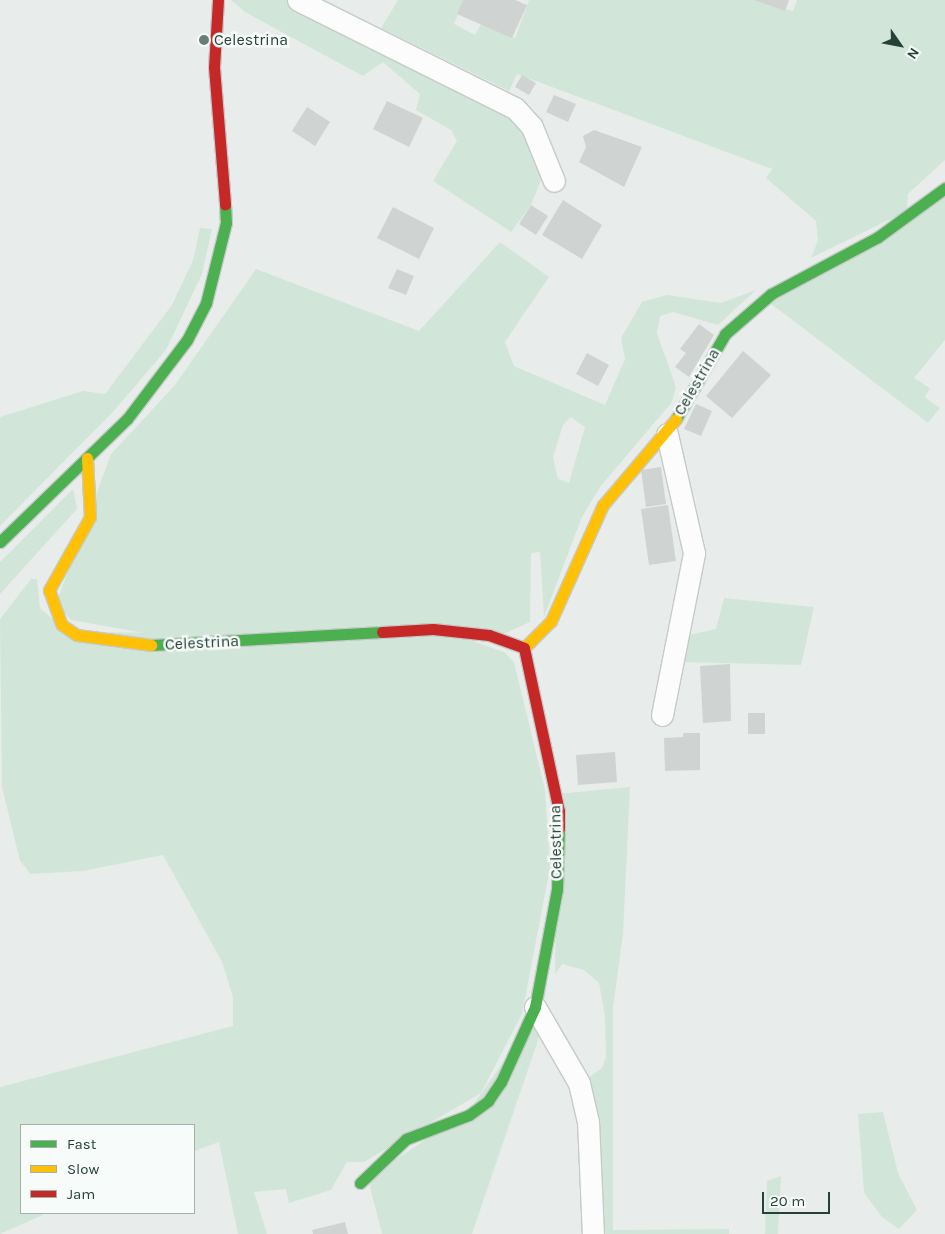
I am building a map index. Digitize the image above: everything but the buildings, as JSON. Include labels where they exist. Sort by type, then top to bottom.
[{"type":"street","points":[[0,542],[126,419],[176,356],[206,302],[219,265],[226,214],[214,67],[218,0]]},
{"type":"street","points":[[298,0],[516,108],[532,127],[554,181]]},
{"type":"street","name":"Celestrina","points":[[524,648],[551,622],[603,505],[667,434],[725,334],[771,294],[878,237],[945,188]]},
{"type":"street","points":[[662,715],[694,553],[667,434]]},
{"type":"street","name":"Celestrina","points":[[88,458],[90,517],[49,590],[62,625],[77,635],[162,646],[432,629],[489,635],[524,648]]},
{"type":"street","name":"Celestrina","points":[[360,1183],[406,1139],[469,1115],[488,1101],[501,1082],[535,1007],[557,890],[559,811],[524,648]]},
{"type":"street","points":[[535,1007],[579,1083],[589,1130],[593,1234]]},
{"type":"green space","points":[[231,0],[288,0],[523,123],[541,155],[541,180],[531,205],[511,232],[433,181],[457,141],[451,130],[416,110],[420,94],[383,62],[363,76],[245,12]]},
{"type":"green space","points":[[398,0],[464,0],[454,24],[475,35],[481,24],[515,38],[529,0],[758,0],[793,11],[797,0],[945,0],[945,160],[908,194],[907,211],[811,258],[818,240],[816,221],[766,178],[772,169],[517,74],[509,91],[381,28]]},
{"type":"green space","points":[[945,194],[945,340],[914,378],[930,388],[925,397],[940,408],[928,423],[770,303]]},
{"type":"green space","points":[[200,228],[212,229],[202,274],[166,350],[112,413],[0,526],[0,417],[83,391],[105,394],[172,305],[193,260]]},
{"type":"green space","points":[[500,242],[549,277],[505,342],[514,366],[605,405],[625,359],[621,338],[642,302],[667,295],[721,303],[756,290],[718,325],[673,312],[660,316],[657,333],[676,387],[672,402],[600,487],[582,517],[544,617],[540,552],[531,553],[530,622],[506,633],[156,635],[71,620],[56,604],[111,454],[175,385],[256,269],[419,331]],"holes":[[[571,417],[585,427],[569,483],[558,479],[553,457],[563,425]]]},
{"type":"green space","points":[[73,489],[77,509],[0,594],[0,562]]},
{"type":"green space","points":[[31,579],[37,579],[40,608],[68,632],[455,635],[504,652],[514,662],[545,790],[550,868],[522,1014],[481,1093],[364,1162],[347,1162],[331,1190],[289,1203],[286,1189],[254,1192],[267,1234],[238,1234],[219,1142],[195,1151],[195,1124],[20,1124],[20,1214],[45,1214],[0,1234],[0,1087],[233,1026],[233,997],[222,962],[163,855],[83,871],[31,874],[20,861],[2,787],[0,619]]},
{"type":"green space","points":[[724,598],[814,607],[801,665],[678,662],[684,636],[716,629]]},
{"type":"green space","points":[[630,787],[623,934],[613,1008],[613,1230],[729,1229],[729,1234],[599,1234],[584,1081],[602,1068],[606,1057],[605,1016],[599,983],[584,970],[562,964],[555,974],[557,794]]},
{"type":"green space","points":[[530,1024],[547,1036],[539,1037],[472,1234],[382,1234],[370,1187],[372,1175],[468,1112]]},
{"type":"green space","points":[[883,1112],[898,1173],[917,1210],[899,1229],[882,1217],[864,1193],[858,1114]]},
{"type":"green space","points":[[781,1176],[778,1234],[765,1234],[767,1181]]},
{"type":"traffic: fast","points":[[676,419],[725,334],[771,294],[878,237],[945,188]]},
{"type":"traffic: fast","points":[[0,542],[127,419],[187,340],[206,303],[226,223],[225,205]]},
{"type":"traffic: fast","points":[[151,645],[382,632]]},
{"type":"traffic: fast","points":[[360,1183],[406,1139],[469,1115],[488,1101],[501,1082],[535,1007],[557,890],[559,828]]},
{"type":"traffic: slow","points":[[524,648],[551,621],[603,505],[676,419]]},
{"type":"traffic: slow","points":[[87,458],[90,517],[49,590],[62,625],[77,635],[151,645]]},
{"type":"traffic: jam","points":[[218,0],[214,67],[225,205]]},
{"type":"traffic: jam","points":[[382,632],[433,629],[489,635],[524,648],[559,811],[559,828]]},
{"type":"place","name":"Celestrina","points":[[204,40]]}]
